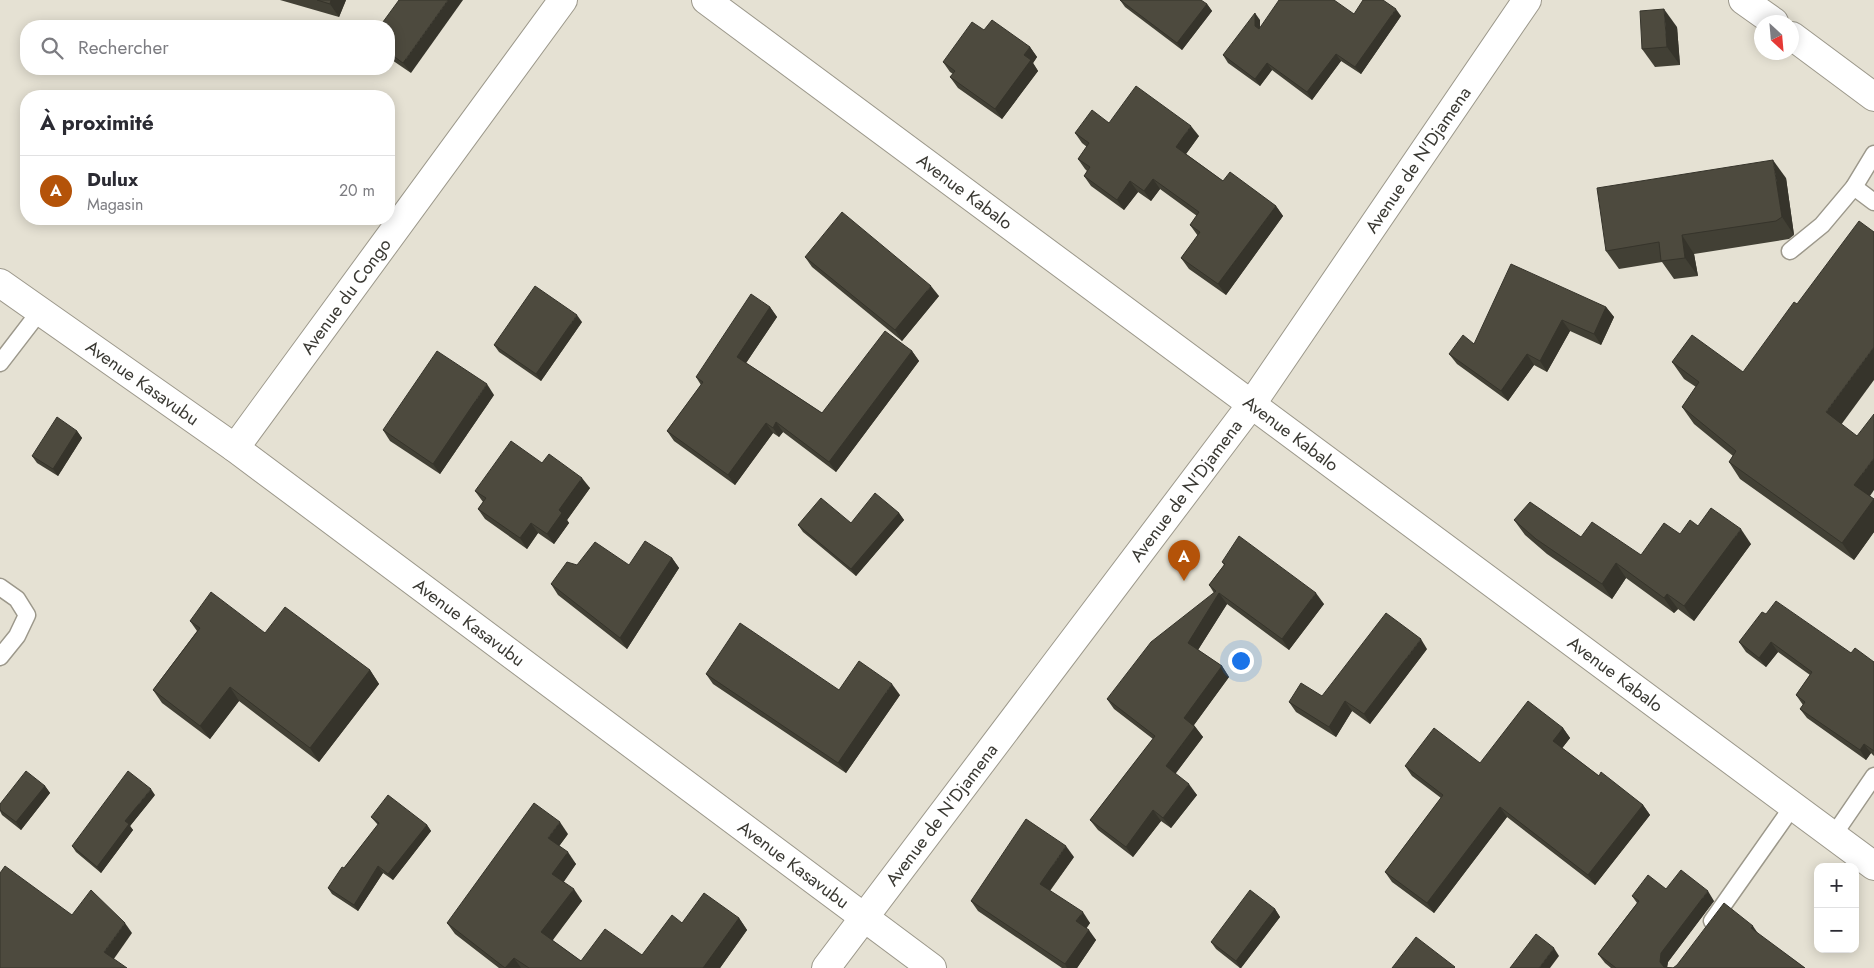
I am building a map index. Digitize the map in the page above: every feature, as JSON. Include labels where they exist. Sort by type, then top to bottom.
[{"type":"street","name":"Avenue du Congo","points":[[235,448],[563,0]]},
{"type":"street","name":"Avenue Kabalo","points":[[706,0],[1874,866]]},
{"type":"street","name":"Avenue de N'Djamena","points":[[826,968],[1251,405],[1527,0]]},
{"type":"street","points":[[1743,0],[1764,15]]},
{"type":"street","points":[[1799,41],[1874,97]]},
{"type":"street","name":"Avenue Kasavubu","points":[[0,283],[235,448],[932,968]]},
{"type":"lane","points":[[1790,251],[1822,225],[1854,187],[1874,154]]},
{"type":"lane","points":[[1854,187],[1874,202]]},
{"type":"lane","points":[[0,364],[40,311]]},
{"type":"lane","points":[[0,587],[17,600],[27,615],[17,636],[0,657]]},
{"type":"lane","points":[[1833,836],[1874,776]]},
{"type":"lane","points":[[1704,933],[1793,806]]},
{"type":"building","points":[[317,0],[331,0],[330,4]]},
{"type":"building","points":[[399,0],[448,0],[403,63],[395,57],[395,20],[384,20]]},
{"type":"building","points":[[1120,0],[1201,0],[1207,4],[1177,43]]},
{"type":"building","points":[[1279,0],[1334,0],[1354,14],[1363,0],[1383,0],[1396,9],[1355,67],[1336,54],[1307,92],[1267,63],[1255,79],[1223,55],[1255,13],[1255,26],[1259,29]]},
{"type":"building","points":[[1664,9],[1667,47],[1642,49],[1640,11]]},
{"type":"building","points":[[992,20],[1030,47],[1024,55],[1031,60],[995,109],[950,77],[955,71],[943,62],[972,22],[984,30]]},
{"type":"building","points":[[1136,86],[1191,126],[1176,147],[1223,181],[1230,172],[1276,206],[1218,284],[1181,258],[1200,232],[1190,225],[1199,212],[1153,179],[1144,191],[1130,181],[1117,200],[1084,176],[1090,167],[1078,159],[1089,143],[1075,133],[1092,110],[1109,123]]},
{"type":"building","points":[[1773,160],[1782,217],[1776,221],[1682,235],[1685,258],[1661,261],[1659,242],[1606,251],[1597,188]]},
{"type":"building","points":[[842,212],[931,286],[895,330],[805,257]]},
{"type":"building","points":[[1859,221],[1874,232],[1874,347],[1826,412],[1857,436],[1874,414],[1874,458],[1854,485],[1874,499],[1842,543],[1729,462],[1736,451],[1682,407],[1699,382],[1672,362],[1692,335],[1743,372],[1794,302],[1797,304]]},
{"type":"building","points":[[1511,264],[1606,307],[1594,334],[1562,320],[1540,361],[1527,354],[1501,391],[1449,354],[1463,335],[1474,344]]},
{"type":"building","points":[[535,286],[577,315],[536,374],[494,345]]},
{"type":"building","points":[[751,294],[770,307],[737,357],[822,413],[885,331],[912,351],[829,462],[776,422],[773,428],[766,423],[728,475],[667,431],[703,382],[696,377]]},
{"type":"building","points":[[437,351],[487,384],[433,464],[383,430]]},
{"type":"building","points":[[57,417],[77,431],[53,469],[32,456]]},
{"type":"building","points":[[511,441],[542,463],[549,454],[582,478],[559,510],[562,513],[547,534],[531,523],[520,538],[478,509],[486,498],[475,491]]},
{"type":"building","points":[[875,493],[899,513],[851,569],[798,525],[821,498],[851,523]]},
{"type":"building","points":[[1530,502],[1581,537],[1592,522],[1641,555],[1664,523],[1680,534],[1690,520],[1698,526],[1711,508],[1741,529],[1684,606],[1667,594],[1664,598],[1616,563],[1602,584],[1536,539],[1514,520]]},
{"type":"building","points":[[1239,536],[1316,593],[1282,639],[1219,593],[1188,643],[1222,666],[1184,718],[1195,727],[1166,766],[1189,784],[1163,818],[1153,810],[1126,847],[1090,820],[1155,736],[1107,699],[1151,642],[1216,591],[1209,585],[1225,564],[1222,562]]},
{"type":"building","points":[[645,541],[672,558],[620,638],[551,584],[567,562],[577,565],[595,542],[629,565]]},
{"type":"building","points":[[211,592],[265,633],[285,607],[370,670],[310,748],[230,687],[200,726],[153,690],[200,628],[190,621]]},
{"type":"building","points":[[1776,601],[1851,653],[1855,648],[1874,662],[1874,751],[1864,744],[1860,750],[1800,709],[1805,702],[1796,695],[1812,672],[1771,642],[1759,658],[1739,642],[1762,612],[1766,614]]},
{"type":"building","points":[[1386,613],[1421,639],[1364,714],[1345,701],[1329,727],[1289,702],[1301,683],[1322,696]]},
{"type":"building","points":[[740,623],[839,690],[859,661],[892,684],[838,763],[706,674]]},
{"type":"building","points":[[1528,701],[1563,728],[1553,741],[1599,776],[1601,772],[1643,805],[1588,875],[1500,807],[1427,903],[1385,872],[1443,795],[1405,766],[1434,728],[1480,763]]},
{"type":"building","points":[[26,771],[45,786],[16,822],[0,810],[0,804]]},
{"type":"building","points":[[128,771],[151,789],[125,821],[129,824],[97,867],[72,846]]},
{"type":"building","points":[[388,795],[427,825],[388,874],[378,866],[354,905],[328,888],[342,867],[344,868],[379,823],[371,817]]},
{"type":"building","points":[[534,803],[560,822],[548,838],[568,852],[552,874],[574,889],[541,932],[581,961],[605,929],[642,955],[672,915],[682,923],[704,893],[739,918],[703,968],[529,968],[514,958],[505,968],[447,923]]},
{"type":"building","points":[[1026,819],[1066,846],[1040,884],[1083,912],[1076,921],[1089,930],[1065,964],[971,901]]},
{"type":"building","points":[[5,866],[72,915],[91,890],[125,923],[104,952],[127,968],[0,968],[0,873]]},
{"type":"building","points":[[1681,870],[1708,891],[1661,953],[1660,962],[1664,967],[1673,968],[1616,968],[1598,954],[1639,901],[1632,896],[1648,875],[1666,889]]},
{"type":"building","points":[[1250,890],[1275,909],[1236,961],[1211,942]]},
{"type":"building","points":[[1724,903],[1753,926],[1751,928],[1805,968],[1673,968]]},
{"type":"building","points":[[1536,934],[1554,948],[1539,968],[1510,968]]},
{"type":"building","points":[[1416,937],[1455,967],[1392,968]]},
{"type":"place","name":"Dulux","points":[[1184,581]]}]
